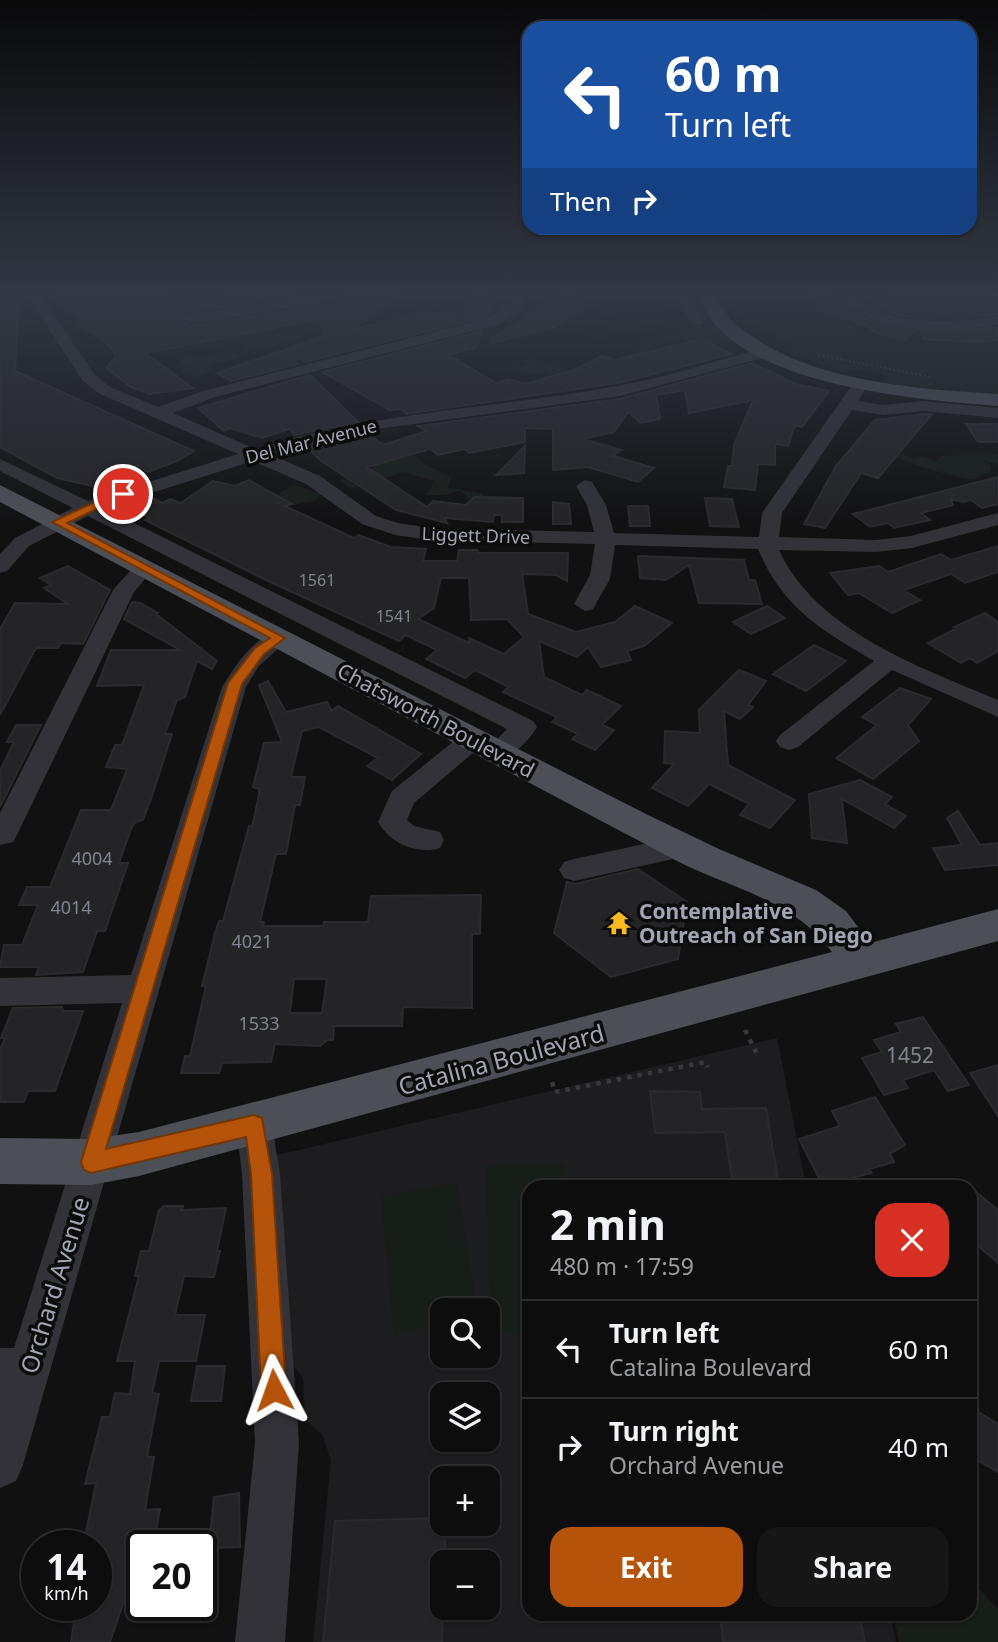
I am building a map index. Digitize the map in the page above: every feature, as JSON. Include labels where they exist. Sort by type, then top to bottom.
[{"type":"main road","points":[[821,373],[860,384],[922,394],[998,400]]},
{"type":"main road","name":"Chatsworth Boulevard","points":[[0,492],[681,847],[803,900],[832,922],[860,960]]},
{"type":"main road","name":"Catalina Boulevard","points":[[0,1161],[91,1162],[254,1125],[998,925]]},
{"type":"street","name":"Liggett Drive","points":[[85,373],[91,381],[110,394],[313,480],[354,512],[390,528],[430,534],[603,540],[769,545],[894,545],[998,519]]},
{"type":"street","points":[[156,414],[209,394],[292,373]]},
{"type":"street","name":"Del Mar Avenue","points":[[0,567],[17,545],[88,508],[133,490],[254,454],[348,429],[630,389],[691,373]]},
{"type":"street","points":[[860,384],[772,513],[768,525],[769,545],[782,575],[809,607],[847,638],[888,661],[998,709]]},
{"type":"street","points":[[847,404],[884,410],[924,406],[998,413]]},
{"type":"street","points":[[0,464],[524,727],[486,746],[402,798],[392,822],[405,835],[430,840]]},
{"type":"street","points":[[585,486],[600,507],[603,540],[602,573],[585,604]]},
{"type":"street","points":[[3,835],[124,590],[145,567]]},
{"type":"street","name":"Orchard Avenue","points":[[0,1465],[14,1369],[91,1162],[235,683],[255,656],[279,638]]},
{"type":"street","points":[[789,741],[888,661]]},
{"type":"street","points":[[575,870],[681,847]]},
{"type":"street","points":[[0,992],[142,989]]},
{"type":"street","points":[[254,1125],[261,1174],[277,1443],[260,1642]]},
{"type":"path","points":[[910,373],[934,377]]},
{"type":"path","points":[[745,1030],[757,1054]]},
{"type":"path","points":[[551,1082],[555,1092],[706,1062],[708,1068]]},
{"type":"shaded area","points":[[182,373],[205,373],[194,377]]},
{"type":"shaded area","points":[[523,373],[575,373],[565,378],[550,373]]},
{"type":"shaded area","points":[[875,373],[998,373],[998,396],[885,383],[883,375]]},
{"type":"shaded area","points":[[900,453],[912,459],[922,456],[936,462],[941,456],[998,454],[998,464],[983,461],[991,466],[990,472],[968,479],[919,466],[894,456]]},
{"type":"shaded area","points":[[414,455],[424,464],[451,477],[448,487],[484,494],[477,503],[468,499],[461,490],[445,495],[426,495],[435,481],[403,472],[352,489],[339,480],[360,474],[375,465]]},
{"type":"shaded area","points":[[294,485],[322,494],[315,501],[288,506],[292,503],[277,494]]},
{"type":"shaded area","points":[[777,1038],[805,1180],[522,1180],[522,1621],[892,1621],[896,1642],[313,1642],[331,1460],[322,1434],[305,1420],[303,1378],[280,1349],[277,1155]]},
{"type":"shaded area","points":[[563,1164],[564,1180],[522,1180],[522,1332],[500,1333],[500,1298],[490,1298],[486,1166]]},
{"type":"shaded area","points":[[457,1182],[475,1298],[430,1298],[430,1328],[394,1335],[381,1196]]},
{"type":"shaded area","points":[[977,1586],[998,1609],[998,1642],[899,1642],[894,1621],[977,1621]]},
{"type":"building","points":[[0,373],[19,373],[194,451],[177,461],[147,472],[138,465],[101,488],[57,478],[0,447]]},
{"type":"building","points":[[112,373],[172,373],[193,388],[149,394],[131,387]]},
{"type":"building","points":[[218,373],[264,373],[231,381]]},
{"type":"building","points":[[323,373],[479,373],[496,383],[508,379],[524,384],[565,373],[659,373],[618,383],[406,414],[402,409],[390,410]]},
{"type":"building","points":[[717,373],[772,373],[795,384],[829,391],[802,427],[795,425],[788,446],[775,444],[775,465],[758,464],[755,490],[724,487],[728,466],[732,466],[734,445],[753,400],[689,413],[685,390],[656,395],[660,419],[641,423],[628,412],[614,432],[583,439],[621,450],[613,456],[654,468],[638,482],[588,467],[553,470],[553,429],[525,428],[525,442],[469,453],[465,449],[438,455],[430,449],[367,467],[427,507],[433,501],[466,505],[474,497],[523,498],[523,522],[502,522],[502,515],[494,515],[493,522],[444,518],[447,523],[396,510],[320,460],[308,448],[369,433],[380,443],[386,444],[427,431],[418,426],[620,399]]},
{"type":"building","points":[[310,375],[358,422],[295,435],[289,429],[262,438],[230,428],[224,431],[198,408]]},
{"type":"building","points":[[932,414],[878,478],[861,473],[825,528],[804,524],[836,466],[875,420]]},
{"type":"building","points":[[966,424],[998,424],[998,442],[978,442]]},
{"type":"building","points":[[525,446],[524,473],[496,475]]},
{"type":"building","points":[[998,477],[998,504],[982,508],[971,500],[963,502],[951,499],[953,505],[921,513],[930,520],[894,528],[888,523],[870,527],[853,514]]},
{"type":"building","points":[[249,480],[292,504],[285,506],[354,538],[359,535],[391,547],[426,549],[423,561],[457,561],[459,550],[477,550],[479,553],[568,553],[567,581],[556,575],[522,574],[528,614],[576,632],[615,622],[635,606],[672,623],[644,646],[627,651],[631,660],[601,667],[588,647],[577,657],[539,641],[544,677],[582,695],[587,690],[621,706],[602,725],[614,730],[595,750],[572,739],[578,734],[552,722],[557,717],[503,692],[509,687],[475,670],[465,678],[426,659],[437,650],[406,635],[399,641],[266,580],[145,520],[149,518],[130,507],[151,497],[162,503],[170,499],[181,503],[213,481],[235,486]],"holes":[[[441,578],[469,578],[471,620],[507,619],[524,637],[504,654],[469,638],[469,643],[418,619],[434,608]]]},
{"type":"building","points":[[705,498],[732,499],[739,527],[710,526]]},
{"type":"building","points":[[553,502],[569,504],[571,524],[553,524]]},
{"type":"building","points":[[628,506],[648,506],[650,526],[630,526]]},
{"type":"building","points":[[998,546],[998,572],[965,583],[951,574],[904,590],[920,600],[892,613],[859,593],[848,595],[830,573],[879,566],[888,572],[941,554],[951,560]]},
{"type":"building","points":[[638,556],[744,560],[749,580],[755,580],[762,604],[699,603],[689,565],[666,580],[640,578]]},
{"type":"building","points":[[68,566],[110,590],[83,644],[61,643],[58,648],[36,648],[0,715],[0,629],[15,603],[68,604],[44,588],[51,585],[40,578]]},
{"type":"building","points":[[132,602],[140,603],[158,613],[156,614],[217,661],[212,669],[197,661],[185,697],[177,700],[165,734],[172,734],[153,793],[143,820],[135,822],[131,829],[119,863],[128,863],[120,887],[105,931],[97,931],[83,972],[36,975],[39,967],[0,967],[4,945],[22,945],[38,905],[19,905],[27,887],[50,887],[81,810],[111,810],[127,769],[106,767],[115,745],[122,745],[144,685],[97,686],[111,650],[180,650],[124,619]]},
{"type":"building","points":[[767,606],[785,618],[751,634],[733,622]]},
{"type":"building","points":[[985,613],[998,622],[998,651],[977,663],[970,658],[961,663],[928,643],[957,628],[954,627]]},
{"type":"building","points":[[814,645],[846,661],[806,691],[773,674]]},
{"type":"building","points":[[739,670],[766,681],[748,705],[753,707],[740,719],[724,711],[728,765],[795,800],[770,828],[740,815],[749,804],[709,784],[688,806],[652,788],[674,764],[664,763],[665,731],[700,733],[699,710]]},
{"type":"building","points":[[268,681],[286,712],[327,702],[332,711],[338,706],[421,754],[392,780],[367,766],[378,758],[319,727],[302,731],[291,777],[305,777],[300,805],[295,805],[286,854],[276,854],[260,922],[264,922],[263,926],[323,926],[324,922],[368,922],[371,896],[481,895],[480,934],[472,934],[472,1008],[403,1007],[402,1026],[334,1026],[333,1040],[327,1040],[320,1046],[275,1044],[271,1062],[222,1063],[219,1073],[181,1073],[185,1056],[190,1056],[206,986],[202,986],[215,933],[219,921],[223,921],[249,826],[252,827],[259,795],[259,789],[253,787],[264,743],[282,742],[259,685]],"holes":[[[294,979],[327,979],[322,1013],[290,1013]]]},
{"type":"building","points":[[900,688],[931,699],[908,725],[919,741],[873,779],[836,758],[877,725],[862,717]]},
{"type":"building","points":[[16,725],[41,725],[0,807],[0,771],[14,742],[7,742]]},
{"type":"building","points":[[860,780],[892,797],[885,804],[906,816],[894,828],[842,799],[847,843],[812,838],[809,794]]},
{"type":"building","points":[[958,811],[980,845],[998,843],[998,865],[945,870],[933,848],[962,845],[947,818]]},
{"type":"building","points":[[638,869],[687,902],[678,959],[611,977],[554,933],[567,882],[575,884]]},
{"type":"building","points":[[62,1007],[63,1011],[83,1011],[55,1091],[28,1091],[24,1102],[0,1102],[0,1050],[5,1038],[1,1038],[13,1008]]},
{"type":"building","points":[[923,1017],[969,1085],[948,1091],[934,1070],[903,1080],[908,1088],[884,1095],[862,1058],[882,1052],[874,1040],[901,1032],[896,1024]]},
{"type":"building","points":[[998,1065],[998,1116],[970,1073]]},
{"type":"building","points":[[650,1091],[700,1092],[702,1109],[766,1108],[778,1180],[732,1180],[725,1132],[655,1133]]},
{"type":"building","points":[[875,1097],[905,1145],[890,1154],[894,1162],[869,1169],[872,1173],[852,1178],[853,1180],[820,1180],[799,1139],[840,1126],[832,1111]]},
{"type":"building","points":[[977,1193],[998,1210],[998,1263],[977,1245]]},
{"type":"building","points":[[164,1206],[183,1206],[181,1210],[226,1208],[217,1251],[220,1251],[214,1277],[184,1276],[175,1315],[205,1315],[196,1361],[159,1361],[152,1393],[159,1394],[147,1457],[154,1457],[145,1510],[160,1509],[156,1530],[126,1530],[126,1601],[110,1642],[71,1642],[74,1622],[61,1621],[112,1621],[112,1530],[86,1530],[96,1483],[85,1484],[102,1417],[110,1417],[115,1393],[130,1394],[135,1361],[117,1361],[139,1276],[135,1276],[141,1251],[149,1251],[159,1210]]},
{"type":"building","points":[[197,1366],[225,1366],[221,1401],[191,1401]]},
{"type":"building","points":[[977,1411],[998,1424],[998,1472],[977,1460]]},
{"type":"building","points":[[239,1493],[240,1547],[217,1548],[217,1530],[211,1530],[214,1497]]},
{"type":"building","points":[[430,1518],[430,1536],[446,1536],[444,1550],[430,1550],[430,1620],[442,1620],[442,1642],[323,1642],[335,1521]]},
{"type":"building","points":[[721,1621],[860,1621],[865,1642],[723,1642]]},
{"type":"place","name":"Contemplative Outreach of San Diego","points":[[619,923]]},
{"type":"route","points":[[123,494],[58,522],[279,638],[260,651],[235,683],[91,1162],[139,1154],[254,1125],[261,1174],[274,1390]]}]
